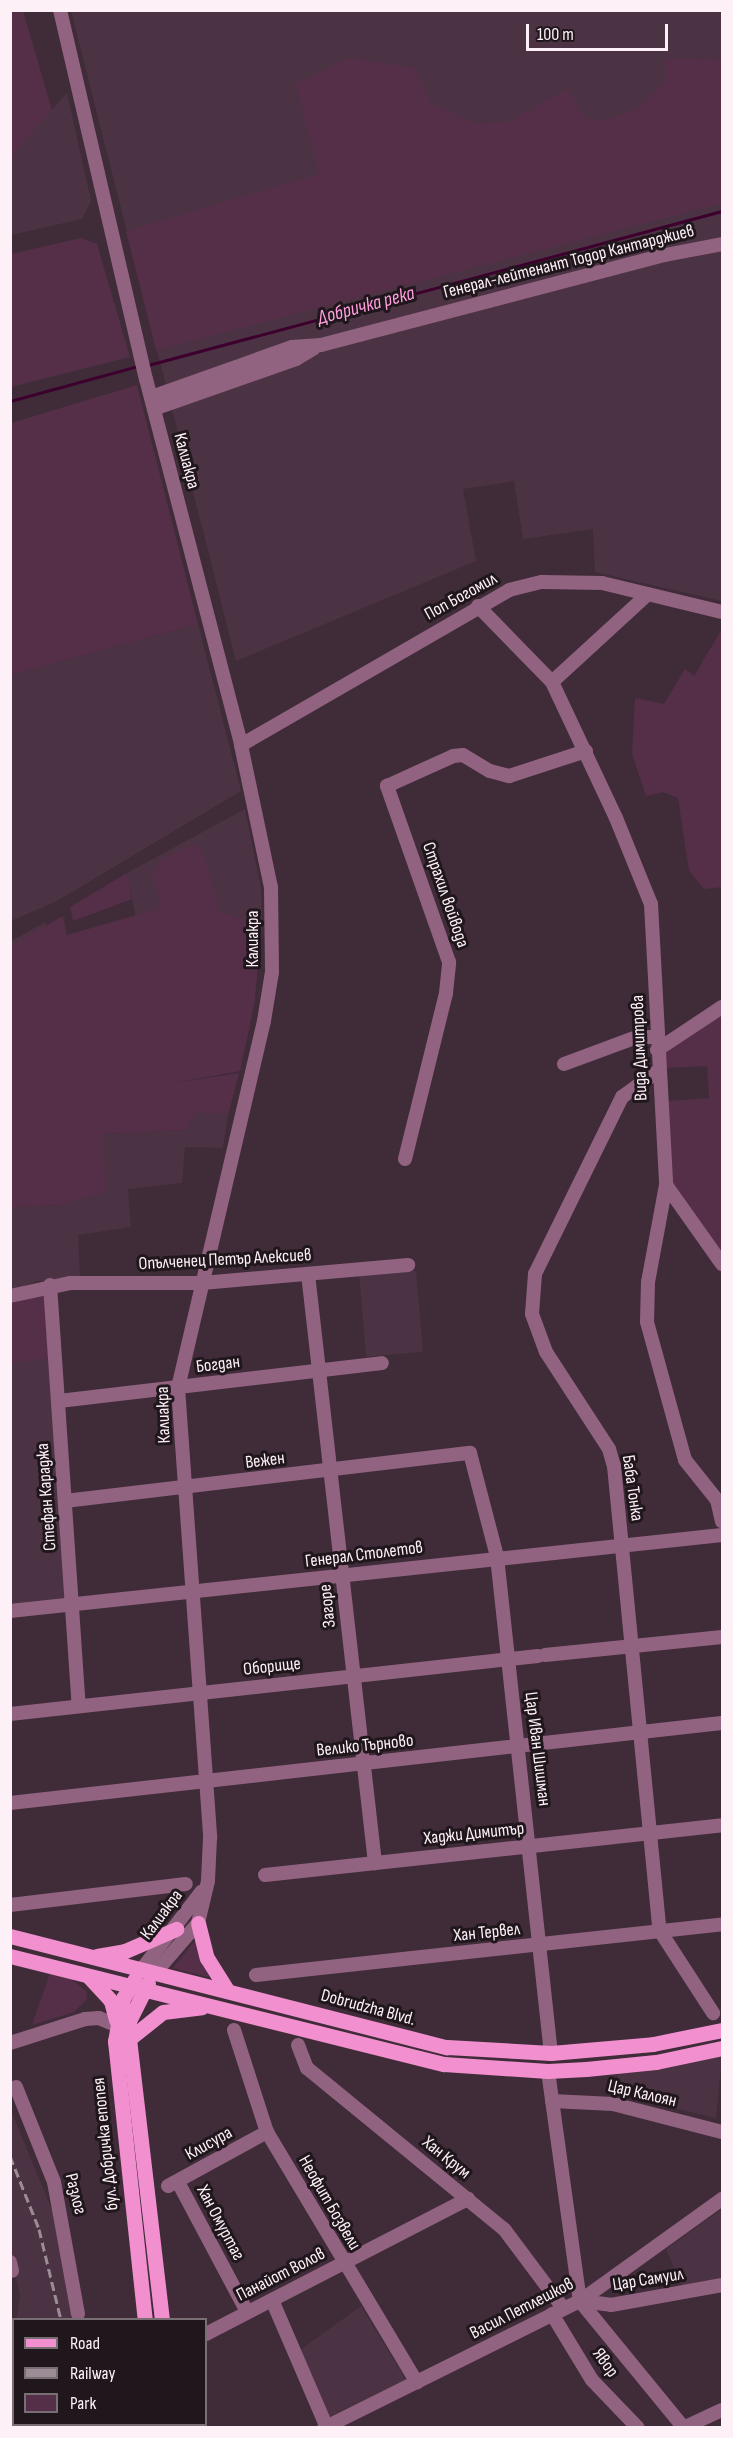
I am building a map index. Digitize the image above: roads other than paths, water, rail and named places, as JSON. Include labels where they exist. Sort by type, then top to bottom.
[{"type":"main road","points":[[198,1923],[207,1958],[228,1991]]},
{"type":"main road","points":[[91,1957],[125,1951],[176,1929]]},
{"type":"main road","name":"Dobrudzha Blvd.","points":[[10,1936],[410,2040],[483,2051],[550,2053],[653,2044],[723,2030]]},
{"type":"main road","points":[[10,1956],[218,2006],[405,2057],[482,2068],[548,2071],[647,2063],[719,2051]]},
{"type":"main road","name":"бул. Добричка епопея","points":[[145,2318],[115,2041],[116,2022],[148,1971]]},
{"type":"main road","points":[[86,1974],[111,2001],[116,2022]]},
{"type":"main road","name":"бул. Добричка епопея","points":[[137,1987],[129,2020],[129,2039],[162,2318]]},
{"type":"main road","points":[[129,2039],[163,2012],[218,2006]]},
{"type":"street","name":"Калиакра","points":[[60,10],[146,379],[241,745],[271,888],[272,972],[248,1097],[178,1388],[206,1781],[208,1881],[198,1923],[148,1971]]},
{"type":"street","name":"Генерал-лейтенант Тодор Кантарджиев","points":[[152,403],[296,359],[321,345],[665,255],[723,244]]},
{"type":"street","name":"Поп Богомил","points":[[241,745],[509,590],[542,582],[602,583],[723,612]]},
{"type":"street","points":[[552,682],[648,594]]},
{"type":"street","name":"Вида Димитрова","points":[[478,606],[552,682],[586,751],[651,904],[658,1071],[666,1185],[648,1282],[647,1322],[685,1460],[720,1497],[723,1521]]},
{"type":"street","name":"Страхил войвода","points":[[405,1159],[446,993],[449,962],[387,786],[453,756],[463,755],[490,771],[509,776],[586,751]]},
{"type":"street","points":[[564,1064],[637,1036],[657,1043],[723,1007]]},
{"type":"street","name":"Баба Тонка","points":[[658,1071],[622,1097],[535,1274],[532,1314],[541,1342],[609,1449],[642,1732],[660,1932]]},
{"type":"street","points":[[666,1185],[723,1264]]},
{"type":"street","name":"Опълченец Петър Алексиев","points":[[10,1296],[50,1285],[202,1283],[408,1265]]},
{"type":"street","name":"Загоре","points":[[308,1274],[375,1863]]},
{"type":"street","name":"Стефан Караджа","points":[[50,1285],[79,1706]]},
{"type":"street","name":"Богдан","points":[[59,1401],[382,1362]]},
{"type":"street","name":"Вежен","points":[[65,1501],[185,1489],[470,1453]]},
{"type":"street","name":"Цар Иван Шишман","points":[[470,1453],[497,1557],[542,1946],[550,2053]]},
{"type":"street","name":"Генерал Столетов","points":[[10,1611],[193,1593],[497,1557],[723,1535]]},
{"type":"street","name":"Оборище","points":[[10,1714],[723,1637]]},
{"type":"street","name":"Велико Търново","points":[[10,1803],[723,1723]]},
{"type":"street","name":"Хаджи Димитър","points":[[265,1875],[723,1825]]},
{"type":"street","name":"Калиакра","points":[[148,1971],[208,1881]]},
{"type":"street","points":[[10,1905],[186,1884]]},
{"type":"street","name":"Хан Тервел","points":[[256,1975],[542,1946],[723,1924]]},
{"type":"street","points":[[660,1932],[713,2013]]},
{"type":"street","points":[[10,2043],[85,2019],[116,2022],[129,2039]]},
{"type":"street","name":"Неофит Бозвели","points":[[234,2030],[267,2133],[343,2264],[417,2383]]},
{"type":"street","name":"Хан Крум","points":[[298,2045],[307,2068],[504,2229],[558,2311]]},
{"type":"street","points":[[548,2071],[580,2301],[684,2427],[723,2410]]},
{"type":"street","name":"Разлог","points":[[16,2087],[54,2182],[78,2314]]},
{"type":"street","name":"Цар Калоян","points":[[552,2101],[613,2104],[723,2132]]},
{"type":"street","name":"Клисура","points":[[173,2184],[267,2133]]},
{"type":"street","name":"Хан Омуртаг","points":[[173,2184],[248,2312]]},
{"type":"street","name":"Панайот Волов","points":[[207,2333],[468,2199]]},
{"type":"street","name":"Васил Петлешков","points":[[325,2427],[580,2301],[723,2199]]},
{"type":"street","name":"Цар Самуил","points":[[580,2301],[612,2305],[723,2285]]},
{"type":"street","points":[[272,2300],[325,2427]]},
{"type":"street","name":"Явор","points":[[558,2311],[592,2379],[638,2427]]},
{"type":"waterway","name":"Добричка река","points":[[148,365],[722,211]]},
{"type":"waterway","name":"Добричка река","points":[[10,401],[138,366]]},
{"type":"railway","points":[[10,2156],[39,2229],[61,2318]]}]
